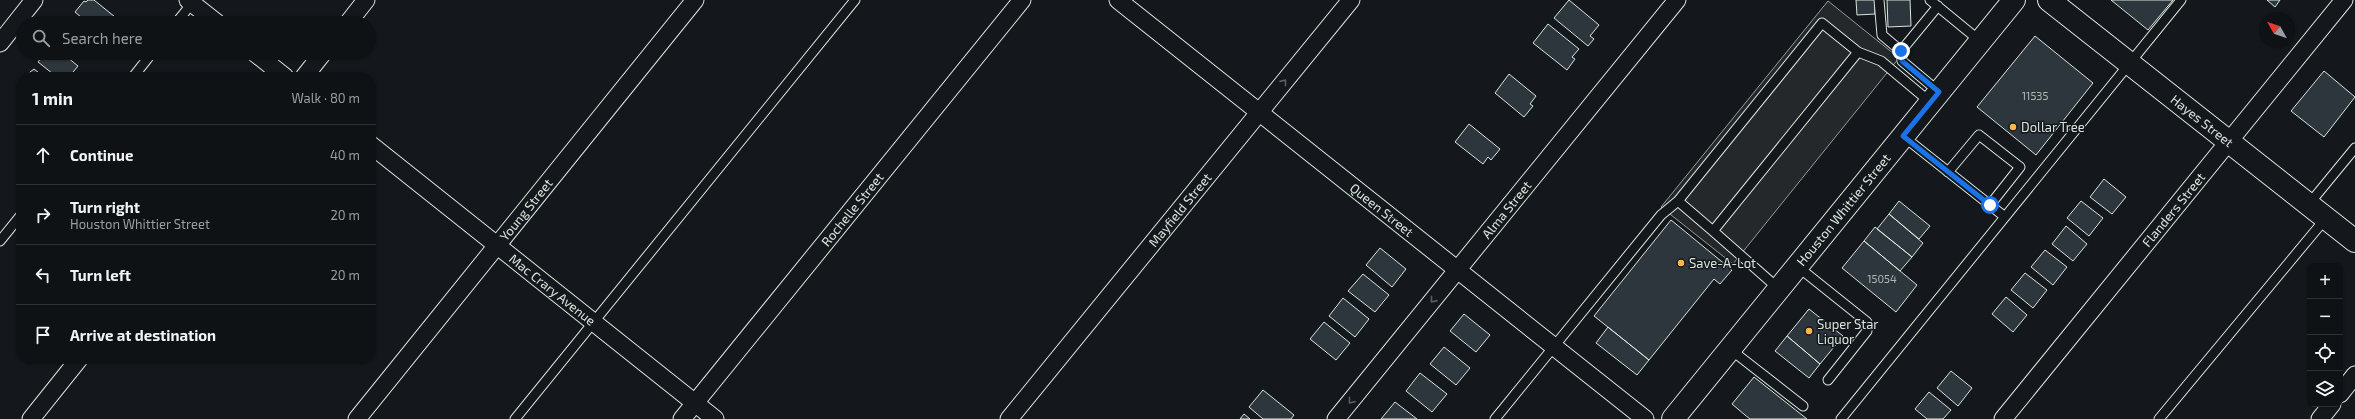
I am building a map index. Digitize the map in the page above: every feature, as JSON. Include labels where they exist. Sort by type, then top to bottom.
[{"type":"street","points":[[21,16],[34,0]]},
{"type":"street","points":[[353,16],[366,0]]},
{"type":"street","name":"Young Street","points":[[357,419],[695,0]]},
{"type":"street","name":"Rochelle Street","points":[[682,419],[1022,0]]},
{"type":"street","name":"Queen Street","points":[[1118,0],[1645,419]]},
{"type":"street","name":"Mayfield Street","points":[[1009,419],[1351,0]]},
{"type":"street","name":"Alma Street","points":[[1336,419],[1677,0]]},
{"type":"street","name":"Houston Whittier Street","points":[[1673,419],[2014,0]]},
{"type":"street","name":"Hayes Street","points":[[2049,0],[2355,241]]},
{"type":"street","name":"Flanders Street","points":[[2004,419],[2344,0]]},
{"type":"street","points":[[192,1],[209,16]]},
{"type":"street","points":[[0,43],[16,23]]},
{"type":"street","points":[[264,60],[279,72]]},
{"type":"street","points":[[308,72],[317,60]]},
{"type":"street","name":"Mac Crary Avenue","points":[[376,149],[715,419]]},
{"type":"street","points":[[31,419],[75,364]]},
{"type":"street","points":[[2343,390],[2355,375]]},
{"type":"street","points":[[2320,419],[2330,407]]},
{"type":"lane","points":[[514,419],[855,0]]},
{"type":"lane","points":[[1879,0],[1882,35],[1901,51],[1902,61],[1935,97]]},
{"type":"lane","points":[[1930,0],[1980,41]]},
{"type":"lane","points":[[1841,419],[2182,0]]},
{"type":"lane","points":[[181,16],[192,1]]},
{"type":"lane","points":[[1901,51],[1938,6]]},
{"type":"lane","points":[[1496,419],[1661,215],[1678,202],[1822,23],[1858,52],[1882,61],[1935,97]]},
{"type":"lane","points":[[1713,231],[1858,52]]},
{"type":"lane","points":[[136,72],[146,60]]},
{"type":"lane","points":[[1948,172],[1979,135],[2020,167],[1990,205]]},
{"type":"lane","points":[[1903,136],[2005,217]]},
{"type":"lane","points":[[2309,204],[2355,148]]},
{"type":"lane","points":[[1678,202],[1779,289]]},
{"type":"lane","points":[[2158,419],[2326,218]]},
{"type":"lane","points":[[0,241],[16,221]]},
{"type":"lane","points":[[1797,266],[1867,322],[1867,331],[1828,380]]},
{"type":"lane","points":[[1730,349],[1802,406]]},
{"type":"shaded area","points":[[1828,1],[1899,58],[1733,264],[1661,207]]},
{"type":"building","points":[[88,0],[94,0],[114,16],[80,16],[75,12],[84,1],[86,2]]},
{"type":"building","points":[[1569,0],[1599,25],[1590,36],[1594,39],[1588,46],[1554,18]]},
{"type":"building","points":[[1856,0],[1875,0],[1875,14],[1857,15]]},
{"type":"building","points":[[1887,0],[1910,0],[1911,26],[1888,27]]},
{"type":"building","points":[[2111,0],[2173,0],[2148,30]]},
{"type":"building","points":[[2267,0],[2280,0],[2275,7]]},
{"type":"building","points":[[1548,24],[1579,49],[1572,57],[1575,59],[1567,70],[1533,43]]},
{"type":"building","points":[[2035,36],[2093,83],[2036,155],[1977,107]]},
{"type":"building","points":[[40,60],[71,60],[78,66],[73,72],[51,72],[38,62]]},
{"type":"building","points":[[34,69],[38,72],[30,72]]},
{"type":"building","points":[[2324,71],[2355,97],[2324,137],[2291,111]]},
{"type":"building","points":[[1509,74],[1536,96],[1530,104],[1533,106],[1524,117],[1495,93]]},
{"type":"building","points":[[1469,124],[1500,149],[1491,160],[1488,157],[1483,164],[1455,142]]},
{"type":"building","points":[[2104,179],[2126,197],[2112,214],[2090,197]]},
{"type":"building","points":[[1899,201],[1930,226],[1919,239],[1889,214]]},
{"type":"building","points":[[2081,201],[2103,218],[2089,236],[2067,218]]},
{"type":"building","points":[[1889,214],[1923,243],[1912,257],[1877,229]]},
{"type":"building","points":[[1671,220],[1732,270],[1720,284],[1714,279],[1649,360],[1594,316]]},
{"type":"building","points":[[2066,226],[2087,244],[2073,261],[2052,244]]},
{"type":"building","points":[[1875,227],[1912,257],[1900,271],[1864,241]]},
{"type":"building","points":[[1864,241],[1917,285],[1896,312],[1842,268]]},
{"type":"building","points":[[1380,248],[1406,269],[1392,287],[1366,265]]},
{"type":"building","points":[[2045,250],[2067,267],[2053,285],[2031,267]]},
{"type":"building","points":[[2025,273],[2047,290],[2033,308],[2011,290]]},
{"type":"building","points":[[1363,274],[1389,295],[1375,312],[1348,291]]},
{"type":"building","points":[[2006,297],[2027,315],[2013,332],[1992,314]]},
{"type":"building","points":[[1343,298],[1369,319],[1355,337],[1329,316]]},
{"type":"building","points":[[1809,309],[1843,336],[1820,364],[1787,336]]},
{"type":"building","points":[[1464,314],[1490,335],[1476,352],[1450,331]]},
{"type":"building","points":[[1324,322],[1350,343],[1336,360],[1310,339]]},
{"type":"building","points":[[1608,327],[1649,360],[1637,375],[1596,343]]},
{"type":"building","points":[[1787,336],[1820,364],[1809,378],[1775,351]]},
{"type":"building","points":[[1444,347],[1470,368],[1456,385],[1430,364]]},
{"type":"building","points":[[1951,371],[1972,388],[1958,406],[1937,388]]},
{"type":"building","points":[[1420,373],[1447,394],[1432,412],[1406,391]]},
{"type":"building","points":[[1754,377],[1807,419],[1750,419],[1732,404]]},
{"type":"building","points":[[1263,390],[1294,415],[1291,419],[1263,419],[1249,407]]},
{"type":"building","points":[[1929,392],[1951,410],[1943,419],[1927,419],[1915,409]]},
{"type":"building","points":[[1395,402],[1417,419],[1381,419]]},
{"type":"building","points":[[1244,414],[1250,419],[1240,419]]},
{"type":"place","name":"Dollar Tree","points":[[2013,127]]},
{"type":"place","name":"Save-A-Lot","points":[[1681,263]]},
{"type":"place","name":"Super Star Liquor","points":[[1809,331]]},
{"type":"route","points":[[1901,51],[1902,61],[1939,92],[1903,136],[1990,205]]}]
